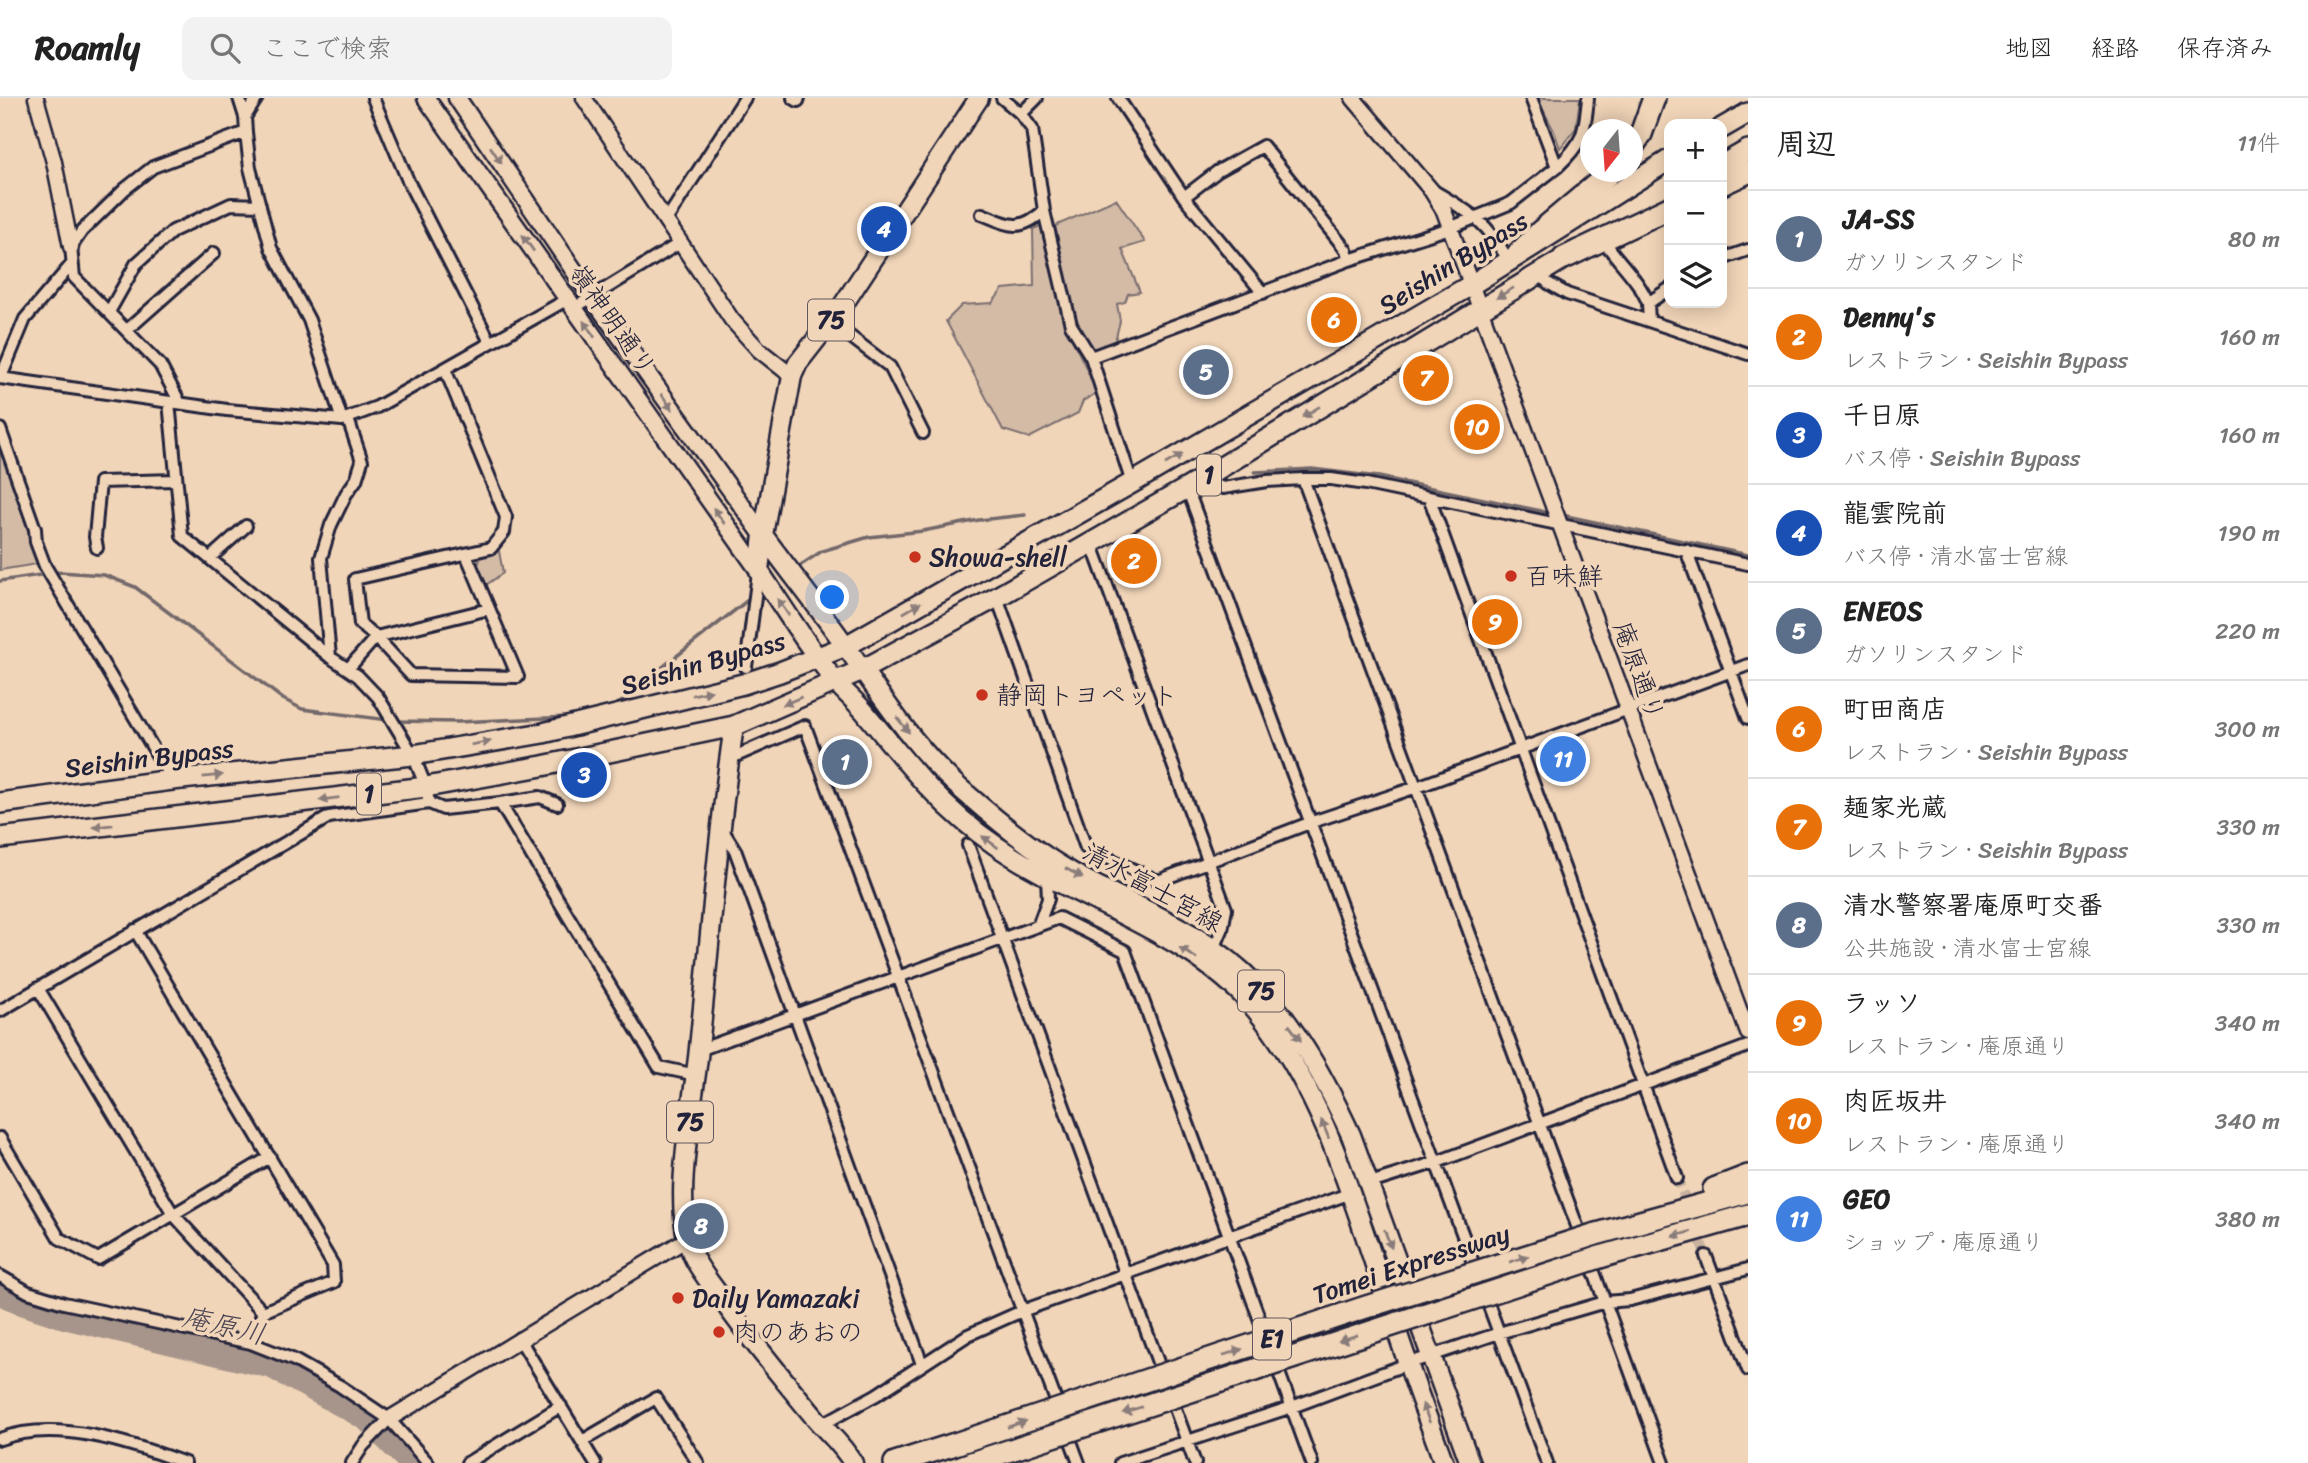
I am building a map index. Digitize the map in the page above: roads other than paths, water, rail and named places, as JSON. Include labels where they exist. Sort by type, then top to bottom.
[{"type":"highway","points":[[1643,128],[1654,98]]},
{"type":"highway","points":[[1727,125],[1748,113]]},
{"type":"highway","points":[[1727,162],[1748,150]]},
{"type":"highway","name":"Seishin Bypass","points":[[0,803],[172,780],[414,755],[543,733],[743,684],[780,672],[846,646],[1132,483],[1471,285],[1664,163]]},
{"type":"highway","points":[[1726,182],[1748,172]]},
{"type":"highway","points":[[1514,257],[1599,182]]},
{"type":"highway","points":[[1602,238],[1664,199]]},
{"type":"highway","points":[[1564,258],[1664,210]]},
{"type":"highway","name":"Seishin Bypass","points":[[0,838],[428,795],[542,766],[734,726],[862,670],[997,597],[1195,483],[1564,258]]},
{"type":"highway","points":[[1602,1232],[1748,1175]]},
{"type":"highway","name":"Tomei Expressway","points":[[895,1463],[1602,1232],[1748,1192]]},
{"type":"highway","name":"Tomei Expressway","points":[[971,1463],[1600,1257],[1748,1215]]},
{"type":"main road","name":"嶺神明通り","points":[[426,98],[759,571]]},
{"type":"main road","name":"嶺神明通り","points":[[457,98],[592,297],[762,536]]},
{"type":"main road","name":"75","points":[[759,571],[762,536],[792,376],[798,363],[830,321],[979,98]]},
{"type":"main road","name":"清水富士宮線","points":[[762,536],[846,646],[899,722],[934,763],[966,794],[1014,834],[1072,873],[1141,906],[1214,949],[1255,984],[1299,1037],[1333,1096],[1350,1135],[1469,1463]]},
{"type":"main road","name":"清水富士宮線","points":[[759,571],[837,682],[858,703],[932,793],[993,844],[1047,878],[1195,957],[1237,990],[1276,1036],[1304,1080],[1351,1193],[1407,1364],[1444,1463]]},
{"type":"main road","name":"75","points":[[734,726],[719,825],[684,1189],[687,1240],[703,1273],[744,1331],[821,1425],[844,1447],[853,1463]]},
{"type":"street","points":[[36,98],[54,162],[71,247],[74,277],[160,365],[175,403],[176,480],[182,536],[348,669],[378,697],[414,755],[428,795],[443,809],[540,797],[558,804]]},
{"type":"street","points":[[239,98],[245,117],[250,168],[271,248],[309,320],[362,461],[356,480],[331,525],[321,558],[330,657]]},
{"type":"street","points":[[245,117],[257,98]]},
{"type":"street","points":[[373,98],[410,183],[490,342]]},
{"type":"street","points":[[584,98],[732,320],[758,350],[792,376]]},
{"type":"street","points":[[665,222],[745,98]]},
{"type":"street","points":[[793,98],[797,101],[799,98]]},
{"type":"street","points":[[1002,98],[1021,114],[1032,129],[1044,211],[1071,324],[1091,357],[1132,483]]},
{"type":"street","points":[[1021,114],[1038,98]]},
{"type":"street","points":[[1118,98],[1184,197],[1263,293]]},
{"type":"street","name":"庵原通り","points":[[1353,98],[1431,190],[1444,211],[1748,1033]]},
{"type":"street","points":[[1531,98],[1557,167]]},
{"type":"street","points":[[1091,357],[1349,260],[1450,228],[1511,203],[1575,151],[1581,138],[1588,98]]},
{"type":"street","points":[[71,247],[82,231],[153,167],[246,132]]},
{"type":"street","points":[[1184,197],[1263,146],[1346,250],[1349,260]]},
{"type":"street","points":[[1431,190],[1476,217],[1514,257]]},
{"type":"street","points":[[109,312],[136,264],[173,232],[231,204],[260,205]]},
{"type":"street","points":[[982,215],[1012,227],[1029,224],[1044,211]]},
{"type":"street","points":[[1602,238],[1615,259],[1644,291],[1649,321]]},
{"type":"street","points":[[72,264],[25,319],[1,378],[227,410],[345,419],[377,407],[490,342],[571,303],[592,297],[680,243]]},
{"type":"street","points":[[1727,257],[1748,250]]},
{"type":"street","points":[[127,330],[214,253]]},
{"type":"street","points":[[1539,272],[1548,283],[1567,294],[1748,354]]},
{"type":"street","points":[[1648,303],[1664,292]]},
{"type":"street","points":[[830,321],[890,367],[922,433]]},
{"type":"street","points":[[445,369],[506,517],[504,532],[491,548],[355,579],[360,624],[376,637],[411,675],[518,677],[466,554]]},
{"type":"street","points":[[0,429],[45,566],[172,780]]},
{"type":"street","points":[[1303,479],[1664,1463]]},
{"type":"street","points":[[1547,1463],[1312,822],[1195,483],[1223,488],[1303,479],[1331,479],[1366,484],[1559,522],[1748,564]]},
{"type":"street","points":[[97,548],[95,537],[100,482],[176,480]]},
{"type":"street","points":[[1429,497],[1677,1178]]},
{"type":"street","points":[[210,558],[246,526]]},
{"type":"street","points":[[1091,542],[1226,909],[1222,930],[1214,949]]},
{"type":"street","points":[[1686,550],[1748,718]]},
{"type":"street","points":[[746,667],[759,571]]},
{"type":"street","points":[[997,597],[1086,848],[1158,881],[1312,822],[1418,787],[1748,665]]},
{"type":"street","points":[[348,669],[376,637],[489,610]]},
{"type":"street","points":[[729,759],[805,726],[1079,1463]]},
{"type":"street","points":[[0,1011],[329,817],[428,795]]},
{"type":"street","points":[[500,803],[659,1067],[696,1075]]},
{"type":"street","points":[[719,825],[735,850],[922,1364]]},
{"type":"street","points":[[968,845],[1195,1463]]},
{"type":"street","points":[[1038,926],[1048,899],[1047,878]]},
{"type":"street","points":[[699,1050],[1059,918],[1125,951],[1312,1463]]},
{"type":"street","points":[[135,930],[333,1265],[334,1282],[263,1312],[251,1343]]},
{"type":"street","points":[[38,988],[173,1214],[263,1312]]},
{"type":"street","points":[[1367,1184],[1437,1162],[1748,1046]]},
{"type":"street","points":[[0,1138],[59,1238],[98,1259],[271,1157]]},
{"type":"street","points":[[821,1425],[876,1395],[968,1335],[1022,1311],[1351,1193]]},
{"type":"street","points":[[352,1463],[363,1446],[386,1422],[519,1339],[687,1240]]},
{"type":"street","points":[[1706,1256],[1748,1370]]},
{"type":"street","points":[[1120,1463],[1292,1407],[1499,1333],[1605,1302],[1630,1300],[1748,1269]]},
{"type":"street","points":[[0,1276],[28,1292],[64,1303],[251,1343],[294,1360],[340,1386],[386,1422],[428,1463]]},
{"type":"street","points":[[519,1339],[595,1463]]},
{"type":"street","points":[[582,1441],[656,1398],[698,1463]]},
{"type":"street","points":[[467,1463],[561,1406]]},
{"type":"street","points":[[0,1439],[48,1430],[74,1433],[153,1458],[185,1463]]},
{"type":"waterway","points":[[1255,472],[1312,469],[1379,477],[1551,513]]},
{"type":"waterway","points":[[795,569],[822,551],[869,537],[1025,515]]},
{"type":"waterway","points":[[1562,515],[1748,555]]},
{"type":"waterway","points":[[0,581],[60,572],[104,575],[135,587],[283,699],[302,709],[388,720]]},
{"type":"waterway","points":[[611,707],[633,696],[645,681],[753,596]]},
{"type":"waterway","points":[[395,721],[457,722],[570,717]]},
{"type":"waterway","name":"庵原川","points":[[0,1293],[17,1302],[66,1318],[271,1367],[366,1419],[410,1463]]},
{"type":"tunnel","points":[[1677,1178],[1690,1211]]},
{"type":"tunnel","points":[[1695,1226],[1706,1256]]},
{"type":"place","name":"龍雲院前","points":[[884,229]]},
{"type":"place","name":"町田商店","points":[[1334,320]]},
{"type":"place","name":"ENEOS","points":[[1206,372]]},
{"type":"place","name":"麺家光蔵","points":[[1426,378]]},
{"type":"place","name":"肉匠坂井","points":[[1477,427]]},
{"type":"place","name":"Showa-shell","points":[[915,557]]},
{"type":"place","name":"Denny's","points":[[1134,561]]},
{"type":"place","name":"百味鮮","points":[[1511,576]]},
{"type":"place","name":"ラッソ","points":[[1495,622]]},
{"type":"place","name":"静岡トヨペット","points":[[982,695]]},
{"type":"place","name":"GEO","points":[[1563,759]]},
{"type":"place","name":"JA-SS","points":[[845,762]]},
{"type":"place","name":"千日原","points":[[584,775]]},
{"type":"place","name":"清水警察署庵原町交番","points":[[701,1226]]},
{"type":"place","name":"Daily Yamazaki","points":[[678,1298]]},
{"type":"place","name":"肉のあおの","points":[[719,1332]]}]
